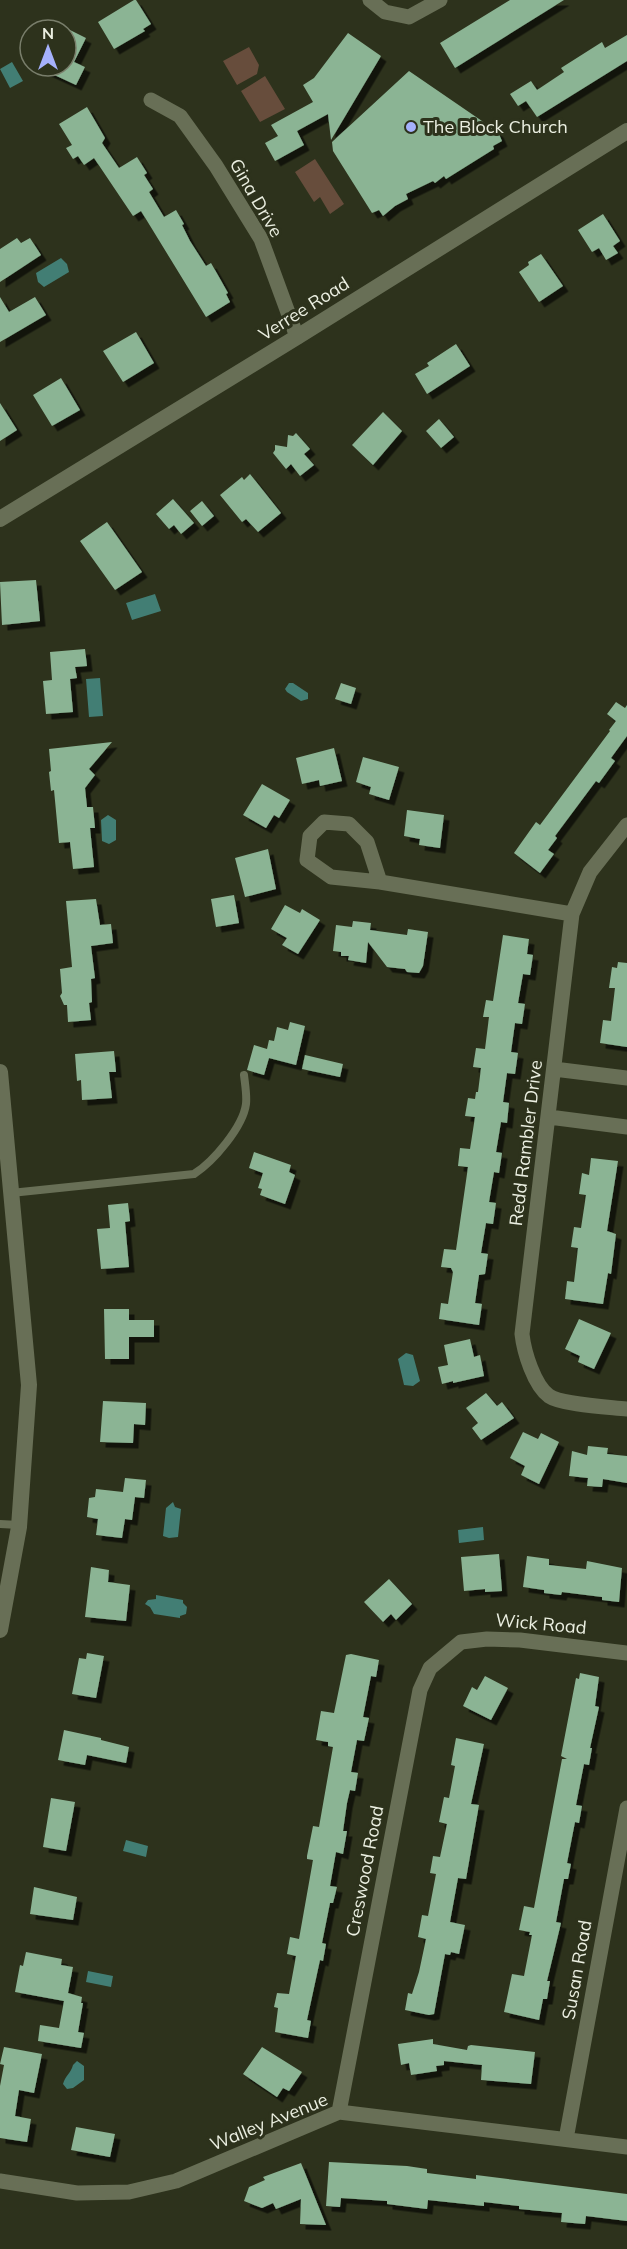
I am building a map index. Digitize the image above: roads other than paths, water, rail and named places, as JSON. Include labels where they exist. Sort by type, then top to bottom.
[{"type":"main road","name":"Verree Road","points":[[0,519],[627,131]]},
{"type":"main road","points":[[0,1072],[29,1385],[19,1526],[0,1630]]},
{"type":"street","points":[[373,2],[386,12],[409,17],[440,0]]},
{"type":"street","name":"Gina Drive","points":[[151,100],[180,116],[261,239],[297,337]]},
{"type":"street","points":[[380,882],[367,842],[349,824],[324,822],[310,836],[307,861],[331,878],[380,882],[572,914]]},
{"type":"street","name":"Redd Rambler Drive","points":[[627,825],[590,872],[572,914],[522,1334],[524,1351],[533,1374],[550,1396],[578,1404],[627,1409]]},
{"type":"street","points":[[555,1069],[627,1077]]},
{"type":"street","points":[[549,1117],[627,1127]]},
{"type":"street","name":"Wick Road","points":[[453,1648],[461,1642],[487,1639],[520,1640],[627,1653]]},
{"type":"street","name":"Creswood Road","points":[[339,2112],[420,1690],[430,1668],[453,1648]]},
{"type":"street","name":"Susan Road","points":[[566,2139],[627,1808]]},
{"type":"street","name":"Walley Avenue","points":[[0,2181],[77,2193],[129,2192],[176,2181],[339,2112],[627,2147]]},
{"type":"lane","points":[[11,1193],[194,1174],[211,1160],[239,1121],[246,1105],[244,1076]]},
{"type":"lane","points":[[0,1524],[19,1526]]},
{"type":"water","points":[[12,62],[18,72],[18,78],[23,81],[10,88],[0,69]]},
{"type":"water","points":[[61,258],[67,264],[69,272],[44,287],[38,282],[36,273]]},
{"type":"water","points":[[155,594],[161,611],[132,620],[126,603]]},
{"type":"water","points":[[100,678],[103,716],[89,717],[86,679]]},
{"type":"water","points":[[289,683],[293,683],[308,693],[308,699],[301,701],[287,692],[285,689]]},
{"type":"water","points":[[108,815],[116,820],[116,840],[109,844],[102,841],[101,820]]},
{"type":"water","points":[[406,1353],[413,1355],[420,1381],[413,1386],[404,1385],[398,1359]]},
{"type":"water","points":[[173,1502],[175,1507],[181,1509],[178,1537],[169,1538],[163,1536],[166,1508]]},
{"type":"water","points":[[483,1527],[484,1540],[459,1543],[458,1530]]},
{"type":"water","points":[[156,1595],[183,1600],[187,1607],[186,1614],[180,1618],[154,1614],[145,1604],[148,1600],[156,1599]]},
{"type":"water","points":[[126,1840],[148,1846],[146,1857],[123,1851]]},
{"type":"water","points":[[88,1971],[113,1976],[111,1987],[86,1982]]},
{"type":"water","points":[[77,2061],[84,2066],[84,2080],[73,2088],[67,2089],[63,2084],[64,2081]]},
{"type":"place","name":"The Block Church","points":[[411,127]]}]
